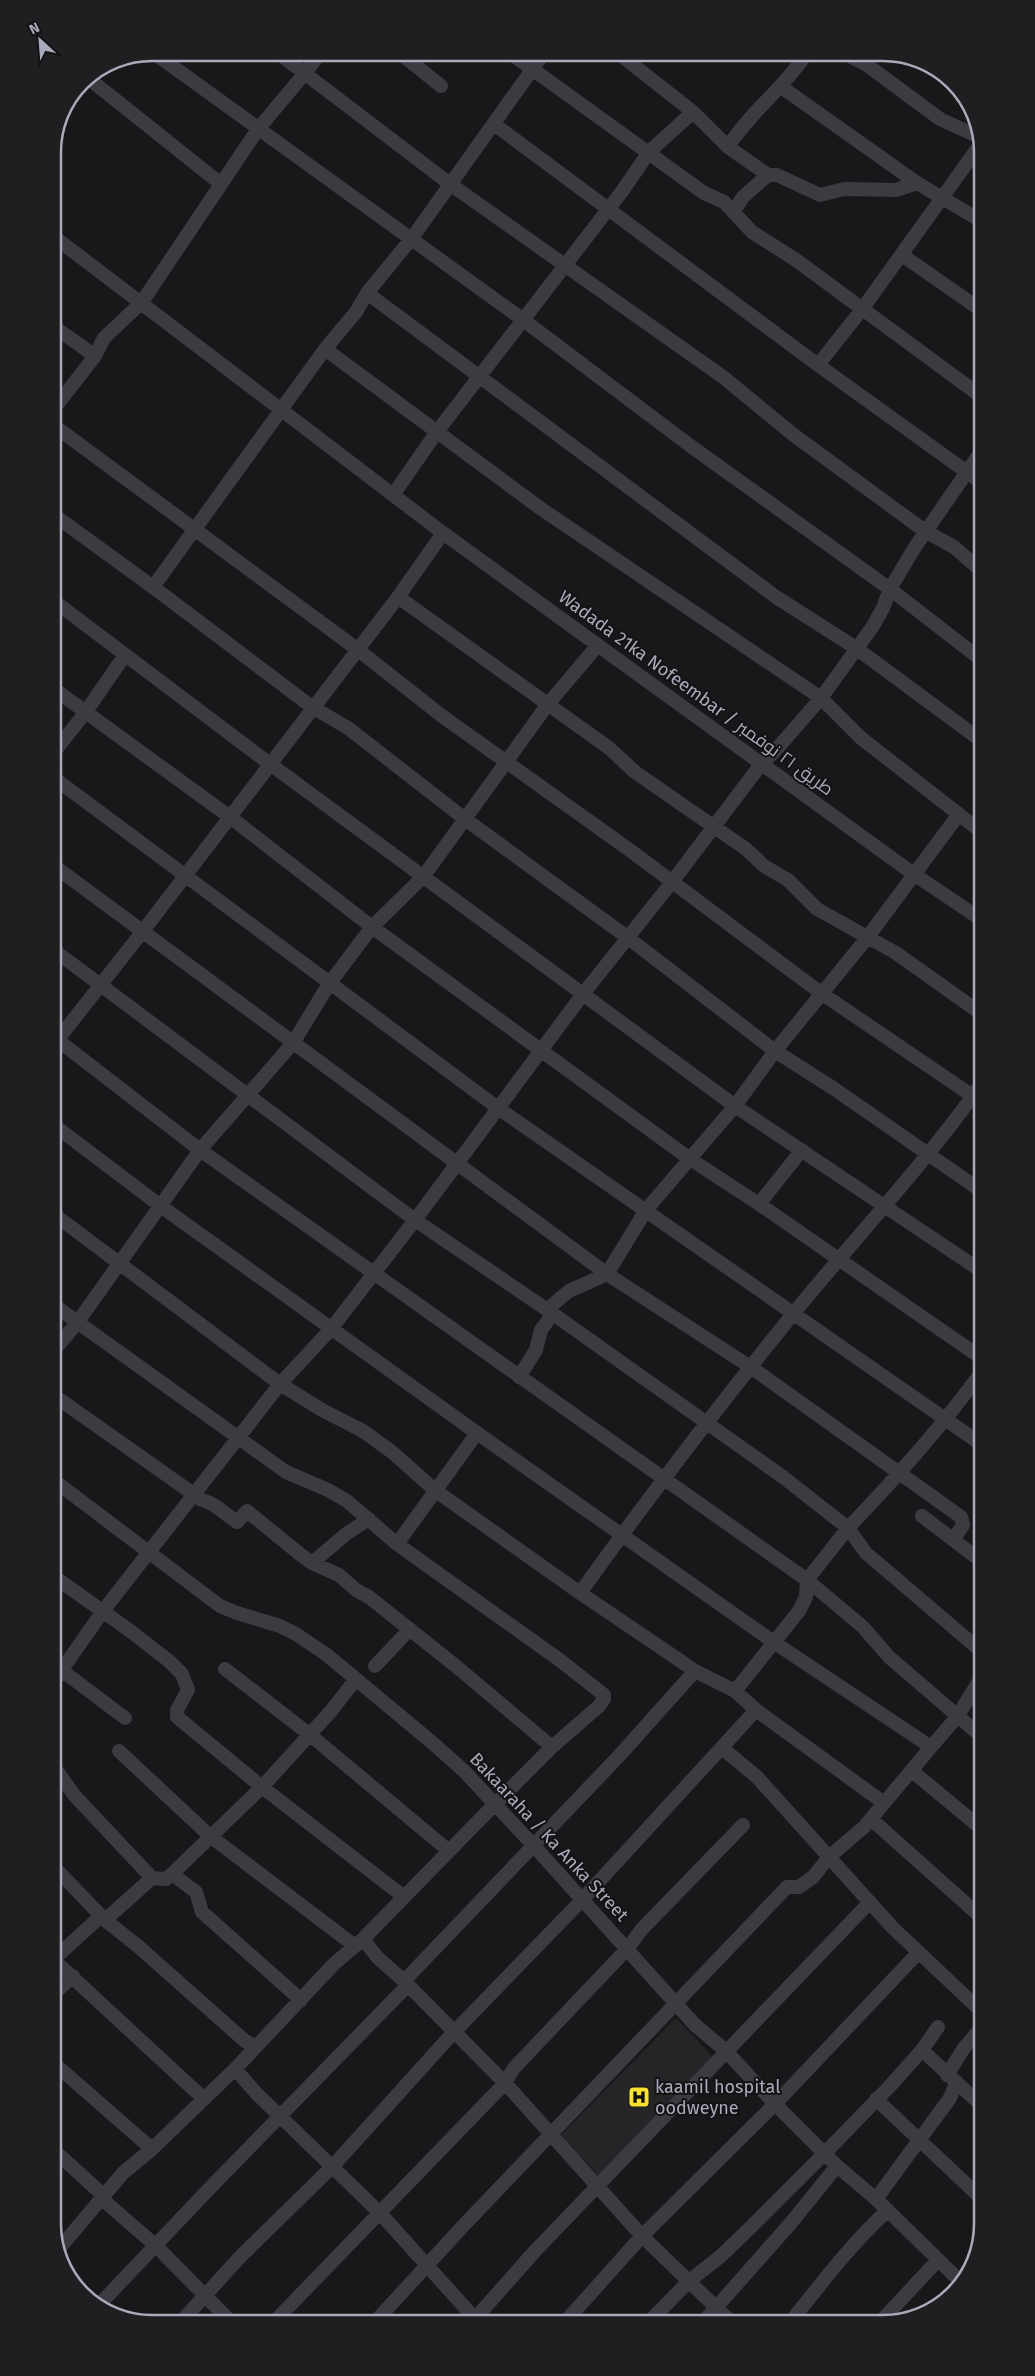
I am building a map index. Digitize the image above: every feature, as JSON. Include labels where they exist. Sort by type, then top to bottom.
[{"type":"street","points":[[166,61],[412,238],[692,447],[890,589],[974,654]]},
{"type":"street","points":[[290,61],[450,184],[723,377],[795,436],[925,531],[954,547],[974,564]]},
{"type":"street","points":[[61,400],[95,356],[104,338],[142,302],[258,128],[306,73],[314,61]]},
{"type":"street","points":[[410,61],[441,86]]},
{"type":"street","points":[[522,61],[704,193],[724,202],[752,232],[796,260],[974,391]]},
{"type":"street","points":[[153,587],[325,349],[356,312],[367,293],[412,238],[538,61]]},
{"type":"street","points":[[628,61],[693,112],[728,147],[768,175],[777,175],[820,195],[844,189],[896,190],[918,183]]},
{"type":"street","points":[[728,147],[737,132],[795,71],[802,61]]},
{"type":"street","points":[[859,61],[940,119],[972,134]]},
{"type":"street","points":[[94,83],[222,184]]},
{"type":"street","points":[[780,86],[918,183],[974,217]]},
{"type":"street","points":[[393,495],[436,433],[608,209],[649,152],[693,112]]},
{"type":"street","points":[[494,124],[818,365],[974,477]]},
{"type":"street","points":[[818,365],[863,308],[974,153]]},
{"type":"street","points":[[733,212],[743,197],[768,175]]},
{"type":"street","name":"Wadada 21ka Nofeembar / طريق ٢١ نوفمبر","points":[[61,242],[443,533],[915,875],[974,915]]},
{"type":"street","points":[[902,255],[974,305]]},
{"type":"street","points":[[367,293],[382,302],[776,597],[856,648],[974,735]]},
{"type":"street","points":[[61,332],[95,356]]},
{"type":"street","points":[[325,349],[436,433],[540,508],[821,698],[862,738],[974,826]]},
{"type":"street","points":[[61,432],[357,649],[442,716],[672,882],[821,993],[974,1092]]},
{"type":"street","points":[[61,1668],[280,1384],[331,1329],[372,1273],[415,1220],[583,994],[672,882],[762,763],[775,751],[821,698],[883,608],[890,589],[925,531],[974,461]]},
{"type":"street","points":[[61,520],[312,707],[348,728],[465,819],[627,937],[775,1051],[974,1186]]},
{"type":"street","points":[[61,1034],[143,931],[312,707],[398,597],[443,533]]},
{"type":"street","points":[[398,597],[609,748],[634,772],[746,849],[764,866],[788,880],[817,908],[896,953],[974,1008]]},
{"type":"street","points":[[61,605],[270,764],[735,1106],[974,1266]]},
{"type":"street","points":[[61,1342],[78,1323],[120,1262],[162,1207],[200,1150],[293,1043],[329,984],[372,927],[423,877],[548,704],[598,645]]},
{"type":"street","points":[[61,743],[86,713],[125,654]]},
{"type":"street","points":[[61,695],[230,817],[372,927],[690,1159],[759,1204],[974,1353]]},
{"type":"street","points":[[61,783],[498,1108],[974,1440]]},
{"type":"street","points":[[519,1377],[536,1350],[541,1330],[549,1319],[550,1308],[569,1291],[607,1274],[646,1210],[735,1106],[775,1051],[867,938],[959,814]]},
{"type":"street","points":[[61,871],[293,1043],[458,1162],[607,1274],[752,1368],[961,1517],[963,1525],[953,1540]]},
{"type":"street","points":[[61,956],[415,1220],[549,1311],[783,1477],[848,1528],[866,1553],[974,1645]]},
{"type":"street","points":[[61,1044],[200,1150],[806,1580],[863,1627],[889,1657],[974,1731]]},
{"type":"street","points":[[580,1593],[622,1534],[793,1314],[840,1261],[974,1098]]},
{"type":"street","points":[[61,1131],[162,1207],[477,1433],[775,1643],[931,1747]]},
{"type":"street","points":[[759,1204],[802,1150]]},
{"type":"street","points":[[61,1219],[280,1384],[322,1410],[363,1430],[392,1452],[436,1491],[580,1593],[695,1670],[735,1691],[756,1710],[884,1803]]},
{"type":"street","points":[[61,1310],[286,1472],[347,1500],[397,1544],[561,1661],[604,1695],[600,1706],[552,1747],[359,1943],[334,1964],[235,2069],[152,2149],[123,2174],[63,2241]]},
{"type":"street","points":[[735,1691],[799,1611],[806,1597],[806,1580],[848,1528],[901,1474],[946,1421],[974,1382]]},
{"type":"street","points":[[61,1400],[195,1493],[202,1500],[211,1502],[218,1510],[237,1522],[247,1511],[312,1563],[339,1575],[356,1590],[369,1597],[410,1629],[552,1747]]},
{"type":"street","points":[[397,1544],[477,1433]]},
{"type":"street","name":"Bakaaraha / Ka Anka Street","points":[[61,1486],[220,1606],[280,1626],[327,1654],[435,1745],[464,1771],[534,1846],[628,1948],[695,2025],[725,2050],[774,2104],[825,2152],[837,2166],[888,2210],[956,2277]]},
{"type":"street","points":[[922,1516],[974,1556]]},
{"type":"street","points":[[312,1563],[369,1519]]},
{"type":"street","points":[[61,1581],[156,1650],[182,1674],[188,1690],[176,1710],[177,1717],[262,1787],[404,1897]]},
{"type":"street","points":[[375,1666],[410,1629]]},
{"type":"street","points":[[225,1669],[310,1734],[449,1850]]},
{"type":"street","points":[[104,2301],[406,1983],[630,1744],[695,1670]]},
{"type":"street","points":[[61,1674],[125,1718]]},
{"type":"street","points":[[61,1777],[74,1795],[152,1878],[166,1879],[262,1787],[356,1679]]},
{"type":"street","points":[[382,2315],[463,2226],[787,1887],[799,1887],[813,1876],[829,1857],[853,1838],[871,1819],[956,1717],[974,1689]]},
{"type":"street","points":[[187,2315],[240,2257],[332,2167],[453,2032],[582,1900],[756,1710]]},
{"type":"street","points":[[722,1748],[757,1777],[892,1927],[974,2005]]},
{"type":"street","points":[[119,1751],[210,1836],[359,1943],[406,1983],[505,2083],[642,2236],[723,2315]]},
{"type":"street","points":[[912,1771],[974,1822]]},
{"type":"street","points":[[871,1819],[974,1911]]},
{"type":"street","points":[[281,2315],[505,2083],[514,2068],[628,1948],[641,1930],[743,1825]]},
{"type":"street","points":[[61,1874],[103,1918],[245,2040],[256,2047]]},
{"type":"street","points":[[172,1874],[196,1892],[202,1912],[301,2000]]},
{"type":"street","points":[[61,1953],[152,1878]]},
{"type":"street","points":[[479,2315],[535,2251],[661,2121],[725,2050],[870,1902]]},
{"type":"street","points":[[571,2315],[642,2236],[774,2104],[918,1953]]},
{"type":"street","points":[[61,1966],[74,1976],[203,2098]]},
{"type":"street","points":[[61,1987],[74,1976]]},
{"type":"street","points":[[656,2315],[688,2282],[722,2255],[825,2152],[922,2050],[938,2027]]},
{"type":"street","points":[[876,2199],[950,2098],[952,2079],[964,2048],[974,2036]]},
{"type":"street","points":[[922,2050],[974,2099]]},
{"type":"street","points":[[61,2069],[152,2149]]},
{"type":"street","points":[[235,2069],[280,2116],[379,2212],[471,2315]]},
{"type":"street","points":[[876,2099],[974,2192]]},
{"type":"street","points":[[61,2156],[155,2245],[225,2315]]},
{"type":"street","points":[[708,2315],[790,2224],[837,2166]]},
{"type":"street","points":[[796,2315],[852,2246],[888,2210]]},
{"type":"street","points":[[887,2315],[938,2260]]},
{"type":"shaded area","name":"kaamil hospital oodweyne","points":[[676,2018],[715,2059],[602,2179],[561,2135]]},
{"type":"place","name":"kaamil hospital oodweyne","points":[[639,2097]]}]
